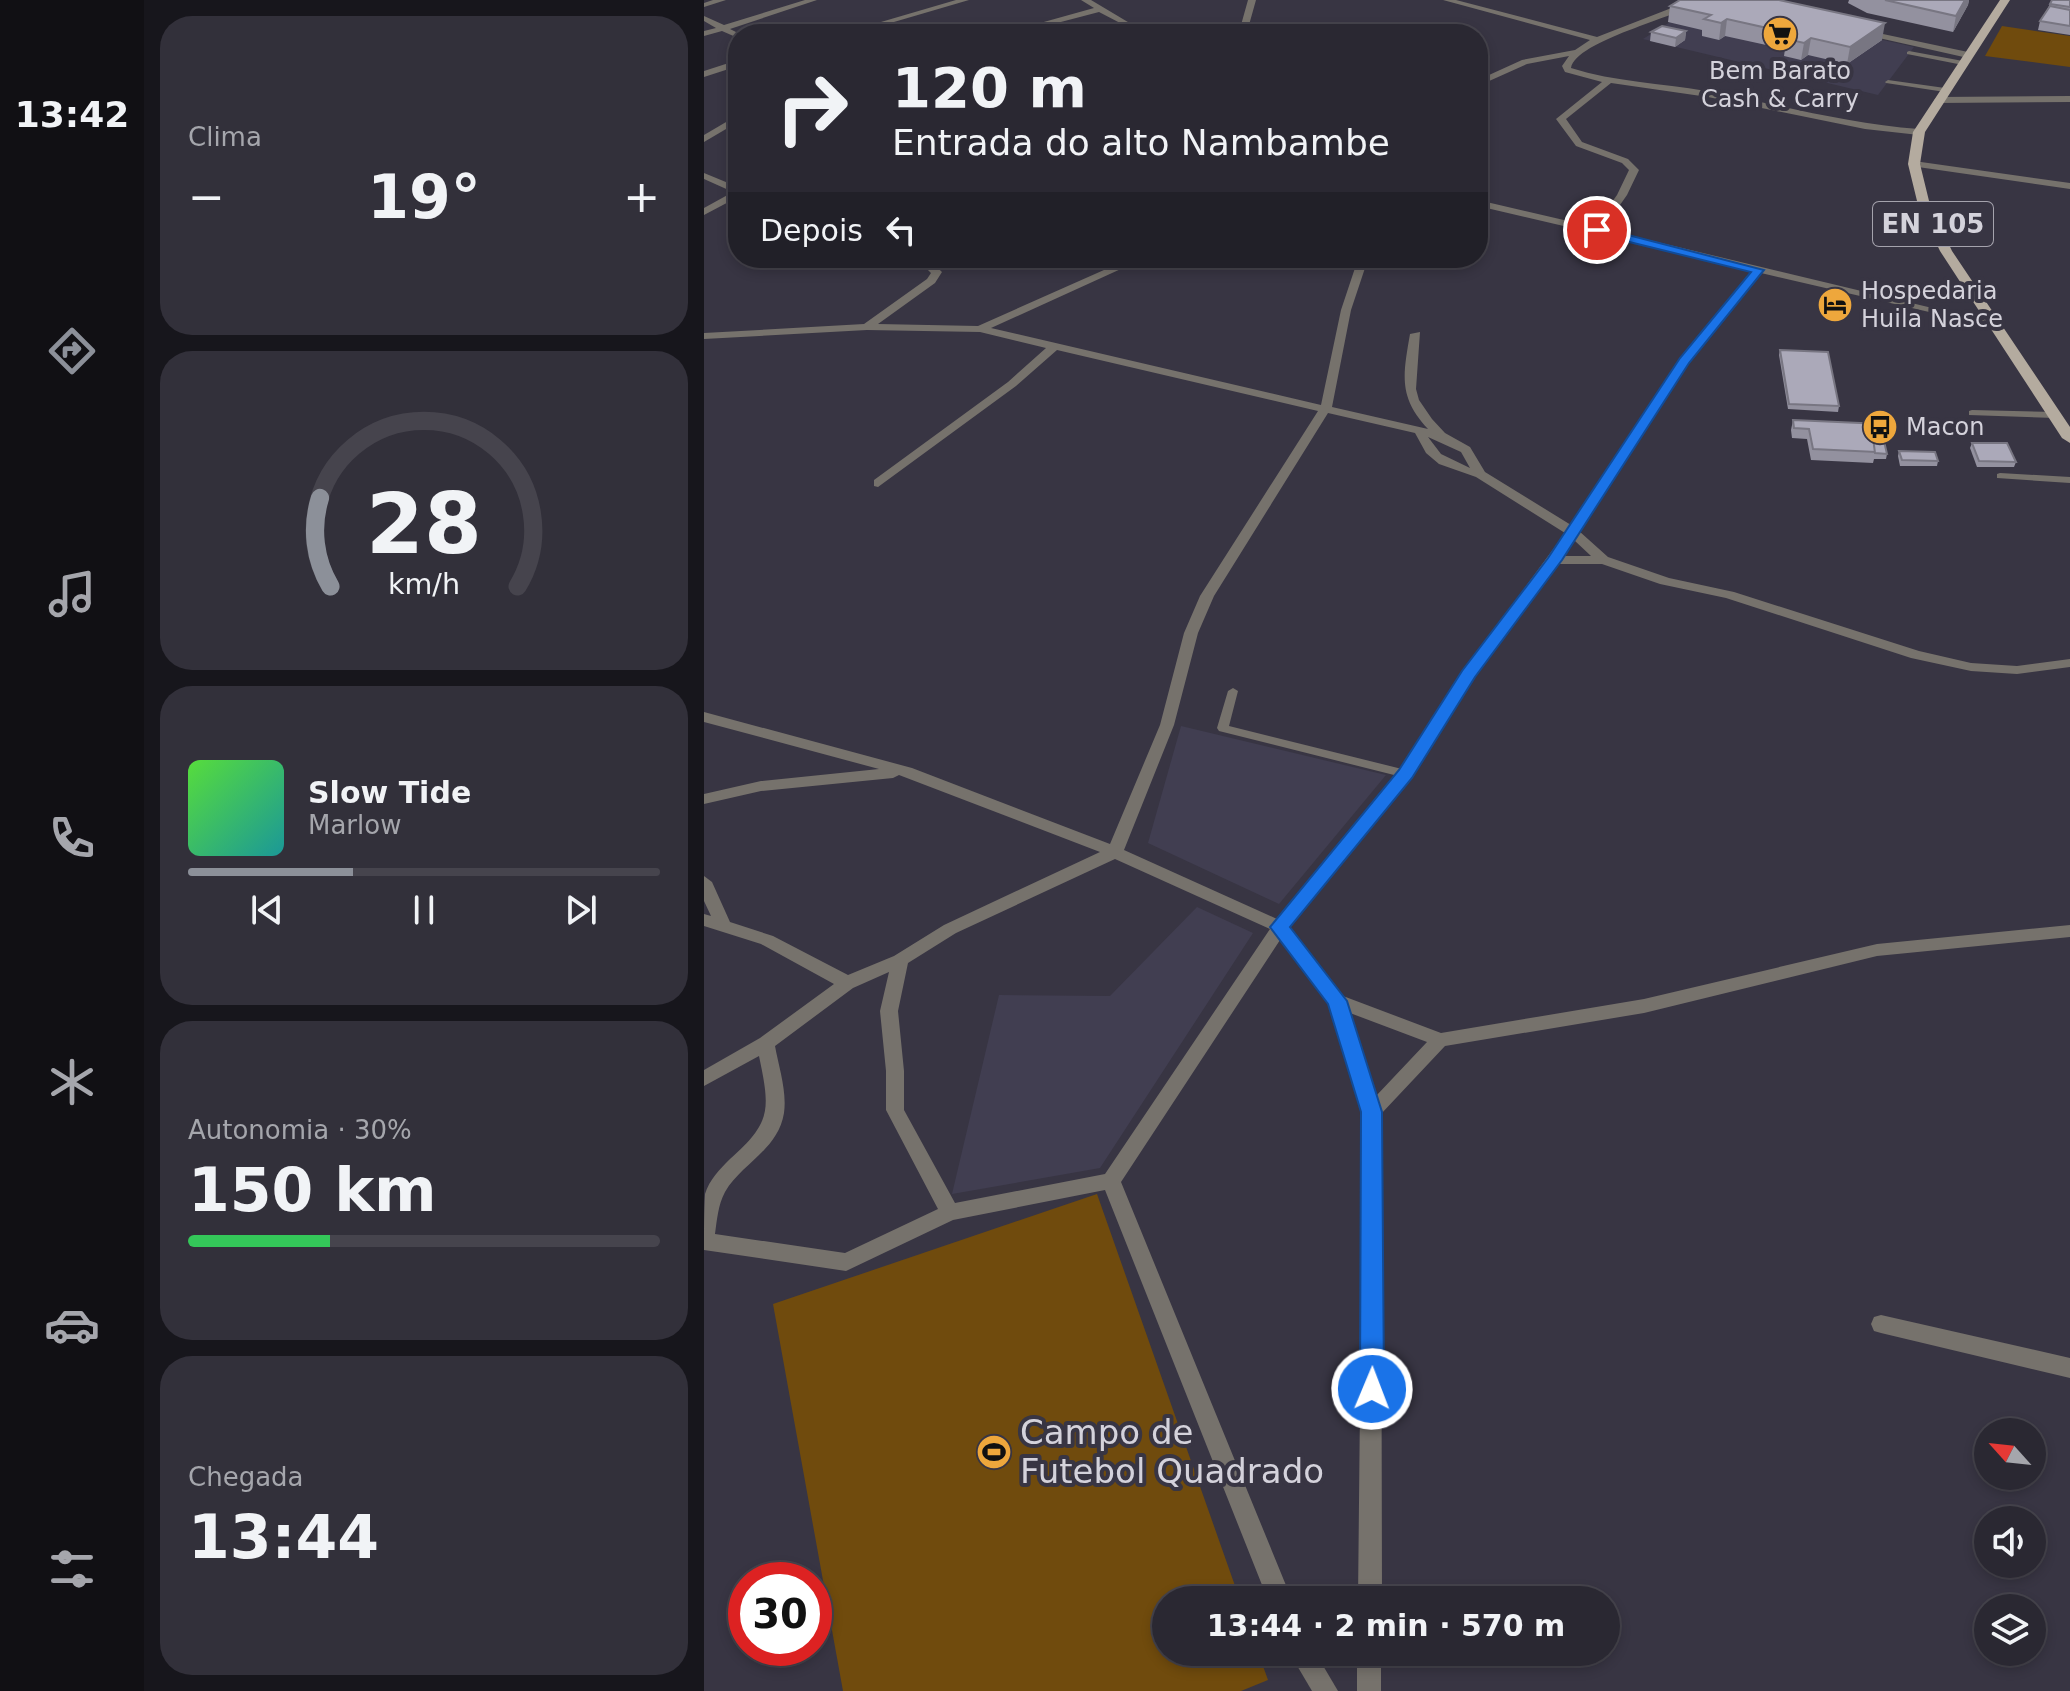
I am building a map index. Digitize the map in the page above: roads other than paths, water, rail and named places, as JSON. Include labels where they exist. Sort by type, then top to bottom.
[{"type":"main road","name":"EN 105","points":[[2005,0],[1919,132],[1914,164],[1924,205],[1946,251],[2070,438]]},
{"type":"street","points":[[704,5],[722,0]]},
{"type":"street","points":[[734,24],[813,0]]},
{"type":"street","points":[[880,24],[965,0]]},
{"type":"street","points":[[1085,0],[1127,24]]},
{"type":"street","points":[[1245,24],[1252,0]]},
{"type":"street","points":[[1450,0],[1596,39]]},
{"type":"street","points":[[1488,79],[1525,62],[1574,52],[1596,39],[1633,28],[1699,0]]},
{"type":"street","points":[[1043,24],[1100,9]]},
{"type":"street","points":[[704,18],[728,31]]},
{"type":"street","points":[[704,34],[728,26]]},
{"type":"street","points":[[1849,29],[1966,59]]},
{"type":"street","points":[[1574,52],[1566,66],[1568,70],[1608,81],[1712,95],[1866,130],[1919,132]]},
{"type":"street","points":[[704,74],[728,68]]},
{"type":"street","points":[[1597,230],[1622,195],[1634,170],[1625,161],[1579,144],[1561,119],[1608,81]]},
{"type":"street","points":[[1941,95],[2070,99]]},
{"type":"street","points":[[704,139],[728,124]]},
{"type":"street","points":[[1914,164],[2070,186]]},
{"type":"street","points":[[704,176],[728,187]]},
{"type":"street","points":[[704,212],[728,198]]},
{"type":"street","points":[[1488,205],[1994,324]]},
{"type":"street","points":[[867,327],[931,281],[937,272],[934,268]]},
{"type":"street","points":[[980,329],[1117,268]]},
{"type":"street","points":[[704,1079],[766,1043],[847,983],[900,960],[950,929],[1115,852],[1167,725],[1191,633],[1207,596],[1326,408],[1346,310],[1360,268]]},
{"type":"street","points":[[766,1043],[776,1101],[771,1125],[758,1147],[725,1177],[709,1203],[704,1240],[846,1262],[950,1212],[1111,1181],[1280,927],[1406,774],[1468,675],[1554,560],[1684,361],[1758,270]]},
{"type":"street","points":[[704,336],[867,327],[980,329],[1441,436]]},
{"type":"street","points":[[1416,334],[1410,400],[1415,410],[1441,436],[1466,450],[1480,474]]},
{"type":"street","points":[[878,483],[1012,384],[1055,346]]},
{"type":"street","points":[[1420,432],[1436,458],[1460,470],[1480,474],[1572,531],[1603,560]]},
{"type":"street","points":[[1554,560],[1603,560],[1665,581],[1729,595],[1916,655],[1971,667],[2017,670],[2070,663]]},
{"type":"street","points":[[704,717],[907,772],[1115,852],[1280,927],[1337,1001],[1372,1112],[1370,1586]]},
{"type":"street","points":[[704,799],[761,786],[907,772]]},
{"type":"street","points":[[704,882],[713,922],[767,940],[847,983]]},
{"type":"street","points":[[1337,1001],[1440,1040],[1644,1006],[1877,950],[2070,931]]},
{"type":"street","points":[[900,960],[889,1011],[895,1110],[950,1212]]},
{"type":"street","points":[[1372,1112],[1440,1040]]},
{"type":"street","points":[[1111,1181],[1274,1586]]},
{"type":"street","points":[[1881,1324],[2070,1368]]},
{"type":"street","points":[[1310,1666],[1326,1691]]},
{"type":"street","points":[[1369,1666],[1369,1691]]},
{"type":"lane","points":[[1909,53],[1966,59]]},
{"type":"lane","points":[[1888,82],[1941,95]]},
{"type":"lane","points":[[1972,413],[2055,415]]},
{"type":"lane","points":[[2000,476],[2070,480]]},
{"type":"lane","points":[[1233,691],[1223,728],[1406,774]]},
{"type":"place","name":"Bem Barato Cash & Carry","points":[[1780,34]]},
{"type":"place","name":"Hospedaria Huila Nasce","points":[[1835,305]]},
{"type":"place","name":"Macon","points":[[1880,427]]},
{"type":"place","name":"Campo de Futebol Quadrado","points":[[994,1452]]}]
